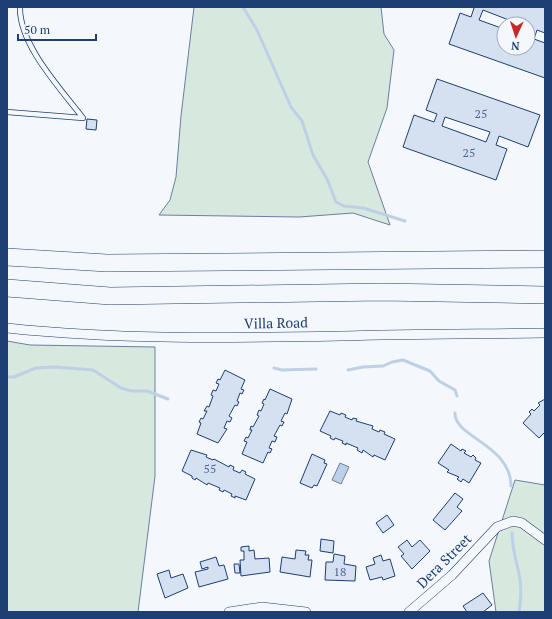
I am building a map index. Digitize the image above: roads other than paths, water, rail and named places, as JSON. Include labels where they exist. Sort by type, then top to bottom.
[{"type":"highway","points":[[504,259],[545,255]]},
{"type":"highway","points":[[7,257],[107,263],[545,259]]},
{"type":"highway","points":[[7,288],[110,296],[382,292],[545,295]]},
{"type":"street","name":"Villa Road","points":[[7,328],[89,336],[178,338],[545,333]]},
{"type":"street","name":"Dera Street","points":[[409,612],[452,575],[498,527],[513,522],[522,523],[545,540]]},
{"type":"street","points":[[229,612],[262,607],[306,612]]},
{"type":"lane","points":[[7,112],[83,118],[36,54],[25,36],[20,7]]},
{"type":"water","points":[[340,463],[349,467],[341,484],[332,480]]},
{"type":"waterway","points":[[243,7],[257,30],[291,107],[302,121],[313,155],[327,179],[336,202],[344,206],[363,208],[405,221]]},
{"type":"waterway","points":[[348,370],[363,367],[383,366],[392,362],[403,360],[430,371],[439,381],[455,390],[457,396]]},
{"type":"waterway","points":[[7,377],[14,377],[36,368],[55,367],[93,370],[121,388],[132,391],[147,391],[168,399]]},
{"type":"waterway","points":[[274,368],[282,370],[316,369]]},
{"type":"waterway","points":[[455,413],[457,421],[463,429],[493,451],[502,461],[509,472],[511,486]]},
{"type":"waterway","points":[[512,533],[513,549],[521,583],[519,612]]}]
